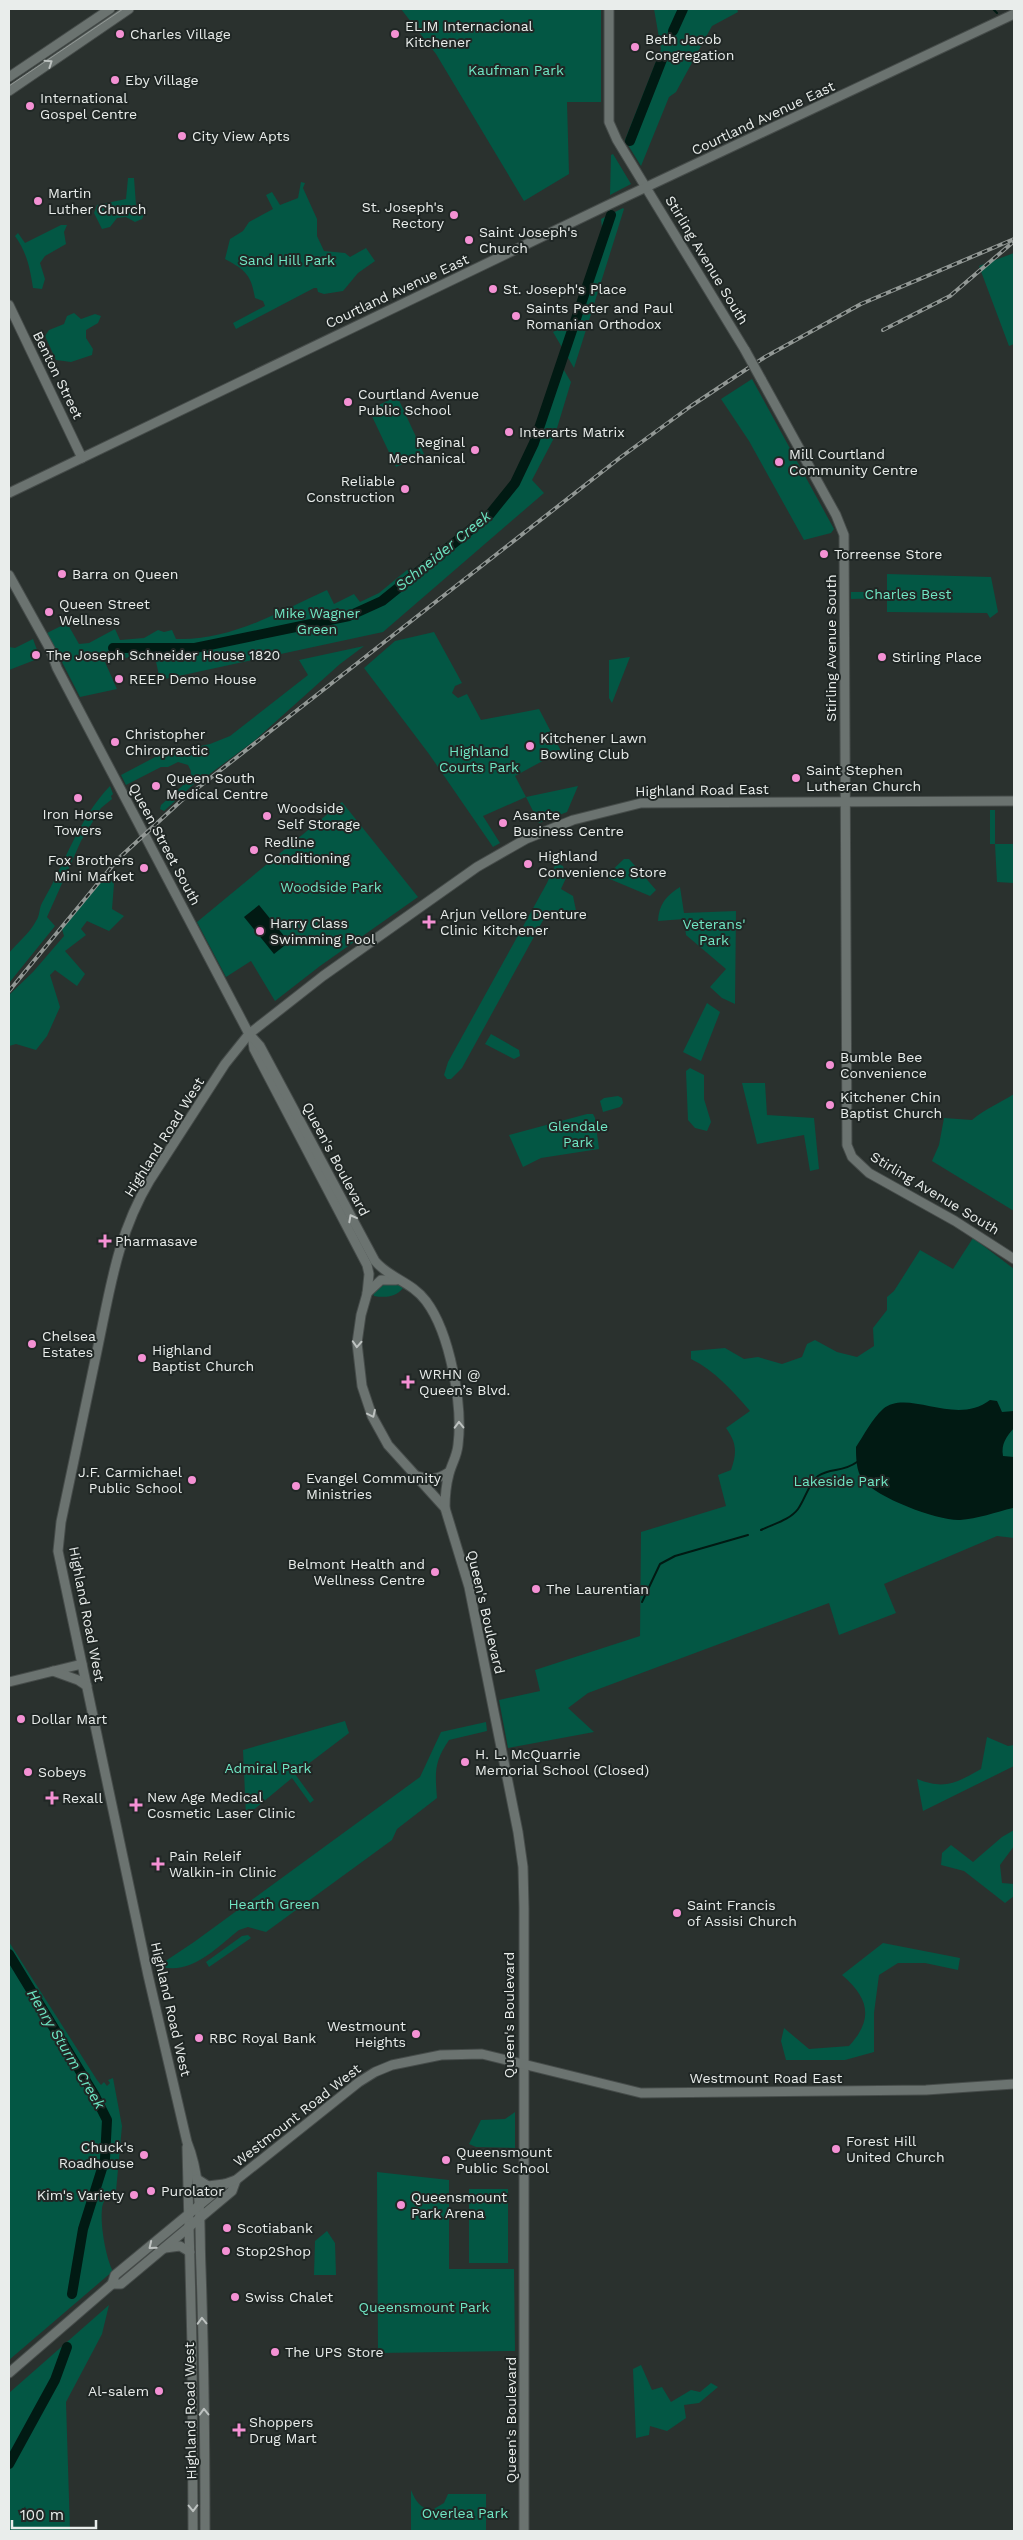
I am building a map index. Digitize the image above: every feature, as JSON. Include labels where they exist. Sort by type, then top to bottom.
[{"type":"main road","points":[[9,77],[110,9]]},
{"type":"main road","points":[[9,91],[129,9]]},
{"type":"main road","name":"Stirling Avenue South","points":[[609,9],[609,122],[616,140],[647,187],[745,350],[836,515],[844,535],[847,1145],[852,1157],[869,1173],[963,1225],[1014,1259]]},
{"type":"main road","name":"Courtland Avenue East","points":[[9,493],[647,187],[1014,14]]},
{"type":"main road","name":"Benton Street","points":[[9,305],[82,458]]},
{"type":"main road","name":"Queen Street South","points":[[9,575],[50,649],[57,668],[251,1038]]},
{"type":"main road","name":"Highland Road East","points":[[251,1038],[323,976],[477,867],[542,831],[597,813],[641,803],[1014,801]]},
{"type":"main road","name":"Queen's Boulevard","points":[[251,1038],[260,1046],[375,1261],[388,1274],[416,1290],[426,1301],[443,1339],[454,1379],[459,1443],[457,1457],[450,1472],[445,1508]]},
{"type":"main road","name":"Queen's Boulevard","points":[[251,1038],[254,1049],[367,1265],[369,1274],[367,1294],[358,1336],[358,1362],[362,1386],[372,1416],[388,1445],[445,1508],[469,1587],[523,1867],[524,2531]]},
{"type":"main road","name":"Highland Road West","points":[[205,2531],[199,2206],[195,2161],[187,2142],[149,1982],[58,1551],[60,1527],[114,1266],[140,1197],[225,1064],[240,1043],[251,1038]]},
{"type":"main road","points":[[367,1294],[374,1284],[381,1280],[402,1281]]},
{"type":"main road","points":[[416,1475],[430,1480],[438,1479],[450,1472]]},
{"type":"main road","points":[[9,1682],[82,1664]]},
{"type":"main road","points":[[53,1671],[78,1680],[87,1686]]},
{"type":"main road","name":"Westmount Road West","points":[[9,2372],[112,2284],[116,2276],[225,2184],[236,2180],[359,2082],[392,2065],[441,2055],[482,2054],[522,2064]]},
{"type":"main road","name":"Westmount Road East","points":[[522,2064],[641,2093],[926,2090],[1014,2084]]},
{"type":"main road","name":"Highland Road West","points":[[187,2142],[190,2215],[193,2531]]},
{"type":"main road","points":[[197,2179],[208,2186],[225,2184]]},
{"type":"main road","name":"Westmount Road West","points":[[112,2284],[121,2284],[232,2191],[236,2180]]},
{"type":"main road","points":[[162,2249],[180,2246],[190,2252]]},
{"type":"green space","name":"Kaufman Park","points":[[401,9],[601,9],[601,102],[567,102],[569,174],[524,201],[436,54]]},
{"type":"green space","points":[[654,9],[737,9],[738,12],[712,26],[676,92],[669,97],[641,166],[625,140],[661,49]]},
{"type":"green space","points":[[613,154],[631,184],[610,195],[611,155]]},
{"type":"green space","points":[[128,178],[134,178],[136,205],[145,213],[142,219],[135,222],[126,217],[117,218],[110,227],[102,229],[94,213],[97,205],[126,199]]},
{"type":"green space","name":"Sand Hill Park","points":[[301,182],[305,183],[303,188],[317,219],[317,236],[324,251],[345,253],[350,257],[366,248],[375,261],[358,273],[343,291],[324,294],[318,292],[317,288],[314,288],[236,329],[233,323],[265,306],[263,301],[255,298],[251,283],[246,274],[238,266],[225,259],[230,239],[243,231],[249,222],[273,209],[266,195],[272,192],[280,205],[298,198]]},
{"type":"green space","points":[[623,208],[574,368],[553,332],[571,323],[602,228],[601,219]]},
{"type":"green space","points":[[61,225],[67,225],[64,232],[66,244],[45,256],[40,263],[45,279],[42,289],[33,288],[27,261],[15,236],[18,233],[25,243]]},
{"type":"green space","points":[[1014,253],[1014,344],[1009,346],[979,266]]},
{"type":"green space","points":[[74,313],[81,319],[95,314],[101,316],[98,323],[86,330],[86,338],[93,349],[92,355],[71,362],[56,360],[45,336],[49,330],[64,324],[67,316]]},
{"type":"green space","name":"Mike Wagner Green","points":[[558,360],[571,382],[554,438],[532,480],[544,493],[383,632],[160,680],[155,657],[116,658],[105,662],[117,689],[80,697],[47,633],[67,623],[79,644],[89,643],[115,629],[120,640],[144,638],[158,630],[164,632],[172,630],[176,639],[216,635],[254,624],[327,590],[334,604],[354,594],[360,602],[379,593],[407,570],[414,570],[486,513],[518,473],[541,417]]},
{"type":"green space","name":"Mill Courtland Community Centre","points":[[752,379],[834,529],[831,533],[804,540],[749,441],[721,399]]},
{"type":"green space","points":[[397,396],[424,454],[396,467],[369,410]]},
{"type":"green space","name":"Charles Best","points":[[887,574],[991,577],[998,612],[990,618],[987,613],[887,612],[887,598],[851,599],[851,592],[887,592]]},
{"type":"green space","name":"Highland Courts Park","points":[[434,632],[462,683],[455,686],[452,693],[458,698],[467,694],[481,720],[539,709],[561,751],[515,776],[526,797],[483,816],[500,843],[493,847],[429,754],[364,668],[395,641]]},
{"type":"green space","points":[[33,639],[40,658],[9,670],[9,647],[15,648]]},
{"type":"green space","points":[[364,646],[340,664],[254,741],[207,776],[205,774],[164,811],[160,809],[161,805],[191,778],[191,771],[188,765],[178,762],[168,767],[161,767],[126,785],[121,775],[159,755],[210,744],[230,736],[308,675],[299,660]]},
{"type":"green space","points":[[630,657],[612,703],[609,698],[609,660]]},
{"type":"green space","points":[[110,786],[113,794],[111,796],[112,799],[101,808],[81,841],[47,917],[55,926],[9,983],[9,953],[30,930],[37,919],[41,905],[80,827]]},
{"type":"green space","points":[[578,786],[567,812],[539,823],[526,797]]},
{"type":"green space","name":"Woodside Park","points":[[342,802],[418,897],[320,966],[275,1001],[251,961],[226,977],[197,922]]},
{"type":"green space","points":[[990,810],[995,810],[995,844],[990,844]]},
{"type":"green space","points":[[995,844],[1014,844],[1014,883],[997,882]]},
{"type":"green space","points":[[624,859],[629,859],[656,890],[650,896],[605,877]]},
{"type":"green space","points":[[556,863],[563,866],[566,878],[561,889],[573,896],[578,920],[547,913],[462,1068],[451,1079],[447,1079],[444,1075],[448,1062],[547,883]]},
{"type":"green space","points":[[107,875],[114,884],[112,909],[124,916],[109,931],[87,921],[81,929],[86,935],[65,951],[85,974],[77,986],[55,970],[50,975],[60,1007],[47,1036],[36,1050],[16,1044],[9,1046],[9,995],[33,972],[64,936],[62,929]]},
{"type":"green space","name":"Veterans' Park","points":[[680,887],[684,913],[736,911],[735,1004],[722,998],[710,987],[726,969],[686,935],[684,919],[658,921],[664,901]]},
{"type":"green space","points":[[707,1003],[720,1012],[701,1061],[683,1052]]},
{"type":"green space","points":[[491,1034],[519,1050],[520,1056],[514,1059],[485,1044]]},
{"type":"green space","points":[[690,1068],[704,1075],[704,1099],[711,1122],[707,1131],[695,1128],[688,1120],[686,1071]]},
{"type":"green space","points":[[742,1083],[765,1083],[767,1115],[814,1118],[819,1169],[810,1171],[804,1135],[757,1144]]},
{"type":"green space","points":[[1014,1094],[1014,1211],[932,1161],[939,1145],[944,1118],[972,1120]]},
{"type":"green space","points":[[618,1096],[622,1098],[623,1103],[620,1107],[603,1112],[600,1101],[604,1098]]},
{"type":"green space","name":"Glendale Park","points":[[593,1114],[595,1118],[599,1149],[541,1158],[523,1167],[509,1135]]},
{"type":"green space","name":"Lakeside Park","points":[[973,1238],[1014,1269],[1014,1538],[997,1536],[884,1584],[896,1613],[839,1635],[829,1603],[588,1693],[568,1708],[594,1732],[508,1748],[499,1700],[540,1691],[535,1670],[640,1636],[641,1532],[726,1506],[718,1475],[731,1470],[735,1448],[726,1428],[750,1411],[715,1375],[691,1359],[691,1351],[725,1348],[744,1359],[758,1357],[782,1364],[802,1357],[807,1344],[815,1340],[837,1352],[857,1357],[874,1346],[873,1328],[887,1310],[887,1297],[894,1291],[920,1250],[953,1269]]},
{"type":"green space","points":[[398,1283],[403,1288],[394,1295],[386,1297],[374,1296],[373,1293],[382,1284]]},
{"type":"green space","name":"Admiral Park","points":[[345,1721],[349,1733],[295,1774],[314,1800],[310,1803],[292,1778],[246,1816],[243,1750]]},
{"type":"green space","name":"Hearth Green","points":[[486,1722],[487,1731],[449,1740],[438,1761],[437,1798],[397,1829],[392,1840],[266,1932],[248,1927],[239,1930],[204,1958],[194,1963],[184,1967],[162,1967],[157,1959],[164,1962],[194,1942],[420,1777],[441,1732]]},
{"type":"green space","points":[[987,1737],[1008,1746],[1014,1745],[1014,1766],[923,1811],[917,1779],[935,1784],[950,1783],[981,1769]]},
{"type":"green space","points":[[1014,1830],[1014,1846],[1000,1865],[1002,1883],[1014,1884],[1014,1896],[1005,1903],[964,1871],[941,1865],[942,1853],[951,1845],[973,1862],[1002,1837]]},
{"type":"green space","points":[[248,1935],[251,1938],[209,1967],[206,1962],[242,1936]]},
{"type":"green space","points":[[9,1942],[97,2080],[101,2085],[104,2082],[107,2086],[110,2083],[108,2080],[113,2078],[122,2126],[116,2191],[107,2195],[102,2209],[104,2241],[113,2271],[9,2360]]},
{"type":"green space","points":[[883,1943],[960,1958],[958,1970],[925,1963],[898,1963],[879,1975],[874,2013],[874,2052],[845,2060],[786,2060],[781,2041],[784,2028],[809,2049],[849,2046],[862,2027],[865,2009],[863,2000],[858,1992],[842,1975]]},
{"type":"green space","points":[[515,2112],[515,2148],[476,2147],[469,2144],[481,2120],[505,2119]]},
{"type":"green space","name":"Queensmount Park","points":[[377,2172],[449,2180],[449,2269],[514,2269],[515,2351],[378,2353]]},
{"type":"green space","points":[[469,2189],[508,2189],[508,2263],[469,2263]]},
{"type":"green space","points":[[327,2231],[335,2243],[336,2275],[314,2275],[315,2241]]},
{"type":"green space","points":[[109,2305],[102,2334],[66,2402],[70,2531],[9,2531],[9,2393]]},
{"type":"green space","points":[[641,2365],[652,2390],[662,2387],[671,2402],[691,2390],[700,2392],[711,2383],[718,2387],[699,2403],[684,2405],[686,2418],[667,2431],[650,2426],[649,2435],[636,2438],[633,2369]]},
{"type":"green space","name":"Overlea Park","points":[[411,2490],[419,2504],[424,2508],[432,2510],[444,2503],[448,2494],[486,2494],[486,2531],[411,2531]]},
{"type":"shaded area","points":[[259,905],[289,942],[274,954],[244,917]]},
{"type":"shaded area","points":[[990,1400],[997,1401],[1002,1412],[1014,1411],[1014,1428],[1005,1441],[1003,1448],[1003,1456],[1014,1457],[1013,1508],[960,1520],[938,1517],[894,1501],[870,1487],[861,1477],[857,1464],[856,1447],[883,1409],[893,1404],[905,1403],[962,1410],[976,1407]]},
{"type":"waterway","name":"Schneider Creek","points":[[673,31],[683,9]]},
{"type":"waterway","points":[[993,9],[997,13]]},
{"type":"waterway","name":"Schneider Creek","points":[[630,141],[663,57]]},
{"type":"waterway","name":"Schneider Creek","points":[[113,648],[195,648],[349,616],[382,601],[490,514],[515,483],[534,443],[611,215]]},
{"type":"waterway","points":[[761,1530],[795,1513],[818,1476],[823,1473],[846,1468],[857,1462]]},
{"type":"waterway","points":[[642,1602],[660,1564],[675,1556],[748,1535]]},
{"type":"waterway","name":"Henry Sturm Creek","points":[[9,1954],[94,2094],[107,2120],[105,2159],[83,2229],[72,2294]]},
{"type":"waterway","name":"Henry Sturm Creek","points":[[9,2464],[55,2380],[67,2347]]},
{"type":"tram line","points":[[9,86],[123,9]]},
{"type":"railway","points":[[9,991],[118,859],[181,801],[621,457],[691,406],[765,357],[861,304],[1014,239]]},
{"type":"railway","points":[[883,330],[950,296],[1012,243]]},
{"type":"place","name":"Charles Village","points":[[120,34]]},
{"type":"place","name":"ELIM Internacional Kitchener","points":[[395,34]]},
{"type":"place","name":"Beth Jacob Congregation","points":[[635,47]]},
{"type":"place","name":"Eby Village","points":[[115,80]]},
{"type":"place","name":"International Gospel Centre","points":[[30,106]]},
{"type":"place","name":"City View Apts","points":[[182,136]]},
{"type":"place","name":"Martin Luther Church","points":[[38,201]]},
{"type":"place","name":"St. Joseph's Rectory","points":[[454,215]]},
{"type":"place","name":"Saint Joseph's Church","points":[[469,240]]},
{"type":"place","name":"St. Joseph's Place","points":[[493,289]]},
{"type":"place","name":"Saints Peter and Paul Romanian Orthodox","points":[[516,316]]},
{"type":"place","name":"Courtland Avenue Public School","points":[[348,402]]},
{"type":"place","name":"Interarts Matrix","points":[[509,432]]},
{"type":"place","name":"Reginal Mechanical","points":[[475,450]]},
{"type":"place","name":"Mill Courtland Community Centre","points":[[779,462]]},
{"type":"place","name":"Reliable Construction","points":[[405,489]]},
{"type":"place","name":"Torreense Store","points":[[824,554]]},
{"type":"place","name":"Barra on Queen","points":[[62,574]]},
{"type":"place","name":"Queen Street Wellness","points":[[49,612]]},
{"type":"place","name":"The Joseph Schneider House 1820","points":[[36,655]]},
{"type":"place","name":"Stirling Place","points":[[882,657]]},
{"type":"place","name":"REEP Demo House","points":[[119,679]]},
{"type":"place","name":"Christopher Chiropractic","points":[[115,742]]},
{"type":"place","name":"Kitchener Lawn Bowling Club","points":[[530,746]]},
{"type":"place","name":"Saint Stephen Lutheran Church","points":[[796,778]]},
{"type":"place","name":"Queen South Medical Centre","points":[[156,786]]},
{"type":"place","name":"Iron Horse Towers","points":[[78,798]]},
{"type":"place","name":"Woodside Self Storage","points":[[267,816]]},
{"type":"place","name":"Asante Business Centre","points":[[503,823]]},
{"type":"place","name":"Redline Conditioning","points":[[254,850]]},
{"type":"place","name":"Highland Convenience Store","points":[[528,864]]},
{"type":"place","name":"Fox Brothers Mini Market","points":[[144,868]]},
{"type":"place","name":"Arjun Vellore Denture Clinic Kitchener","points":[[429,922]]},
{"type":"place","name":"Harry Class Swimming Pool","points":[[260,931]]},
{"type":"place","name":"Bumble Bee Convenience","points":[[830,1065]]},
{"type":"place","name":"Kitchener Chin Baptist Church","points":[[830,1105]]},
{"type":"place","name":"Pharmasave","points":[[105,1241]]},
{"type":"place","name":"Chelsea Estates","points":[[32,1344]]},
{"type":"place","name":"Highland Baptist Church","points":[[142,1358]]},
{"type":"place","name":"WRHN @ Queen’s Blvd.","points":[[408,1382]]},
{"type":"place","name":"J.F. Carmichael Public School","points":[[192,1480]]},
{"type":"place","name":"Evangel Community Ministries","points":[[296,1486]]},
{"type":"place","name":"Belmont Health and Wellness Centre","points":[[435,1572]]},
{"type":"place","name":"The Laurentian","points":[[536,1589]]},
{"type":"place","name":"Dollar Mart","points":[[21,1719]]},
{"type":"place","name":"H. L. McQuarrie Memorial School (Closed)","points":[[465,1762]]},
{"type":"place","name":"Sobeys","points":[[28,1772]]},
{"type":"place","name":"Rexall","points":[[52,1798]]},
{"type":"place","name":"New Age Medical Cosmetic Laser Clinic","points":[[136,1805]]},
{"type":"place","name":"Pain Releif Walkin-in Clinic","points":[[158,1864]]},
{"type":"place","name":"Saint Francis of Assisi Church","points":[[677,1913]]},
{"type":"place","name":"Westmount Heights","points":[[416,2034]]},
{"type":"place","name":"RBC Royal Bank","points":[[199,2038]]},
{"type":"place","name":"Forest Hill United Church","points":[[836,2149]]},
{"type":"place","name":"Chuck's Roadhouse","points":[[144,2155]]},
{"type":"place","name":"Queensmount Public School","points":[[446,2160]]},
{"type":"place","name":"Purolator","points":[[151,2191]]},
{"type":"place","name":"Kim's Variety","points":[[134,2195]]},
{"type":"place","name":"Queensmount Park Arena","points":[[401,2205]]},
{"type":"place","name":"Scotiabank","points":[[227,2228]]},
{"type":"place","name":"Stop2Shop","points":[[226,2251]]},
{"type":"place","name":"Swiss Chalet","points":[[235,2297]]},
{"type":"place","name":"The UPS Store","points":[[275,2352]]},
{"type":"place","name":"Al-salem","points":[[159,2391]]},
{"type":"place","name":"Shoppers Drug Mart","points":[[239,2430]]}]
